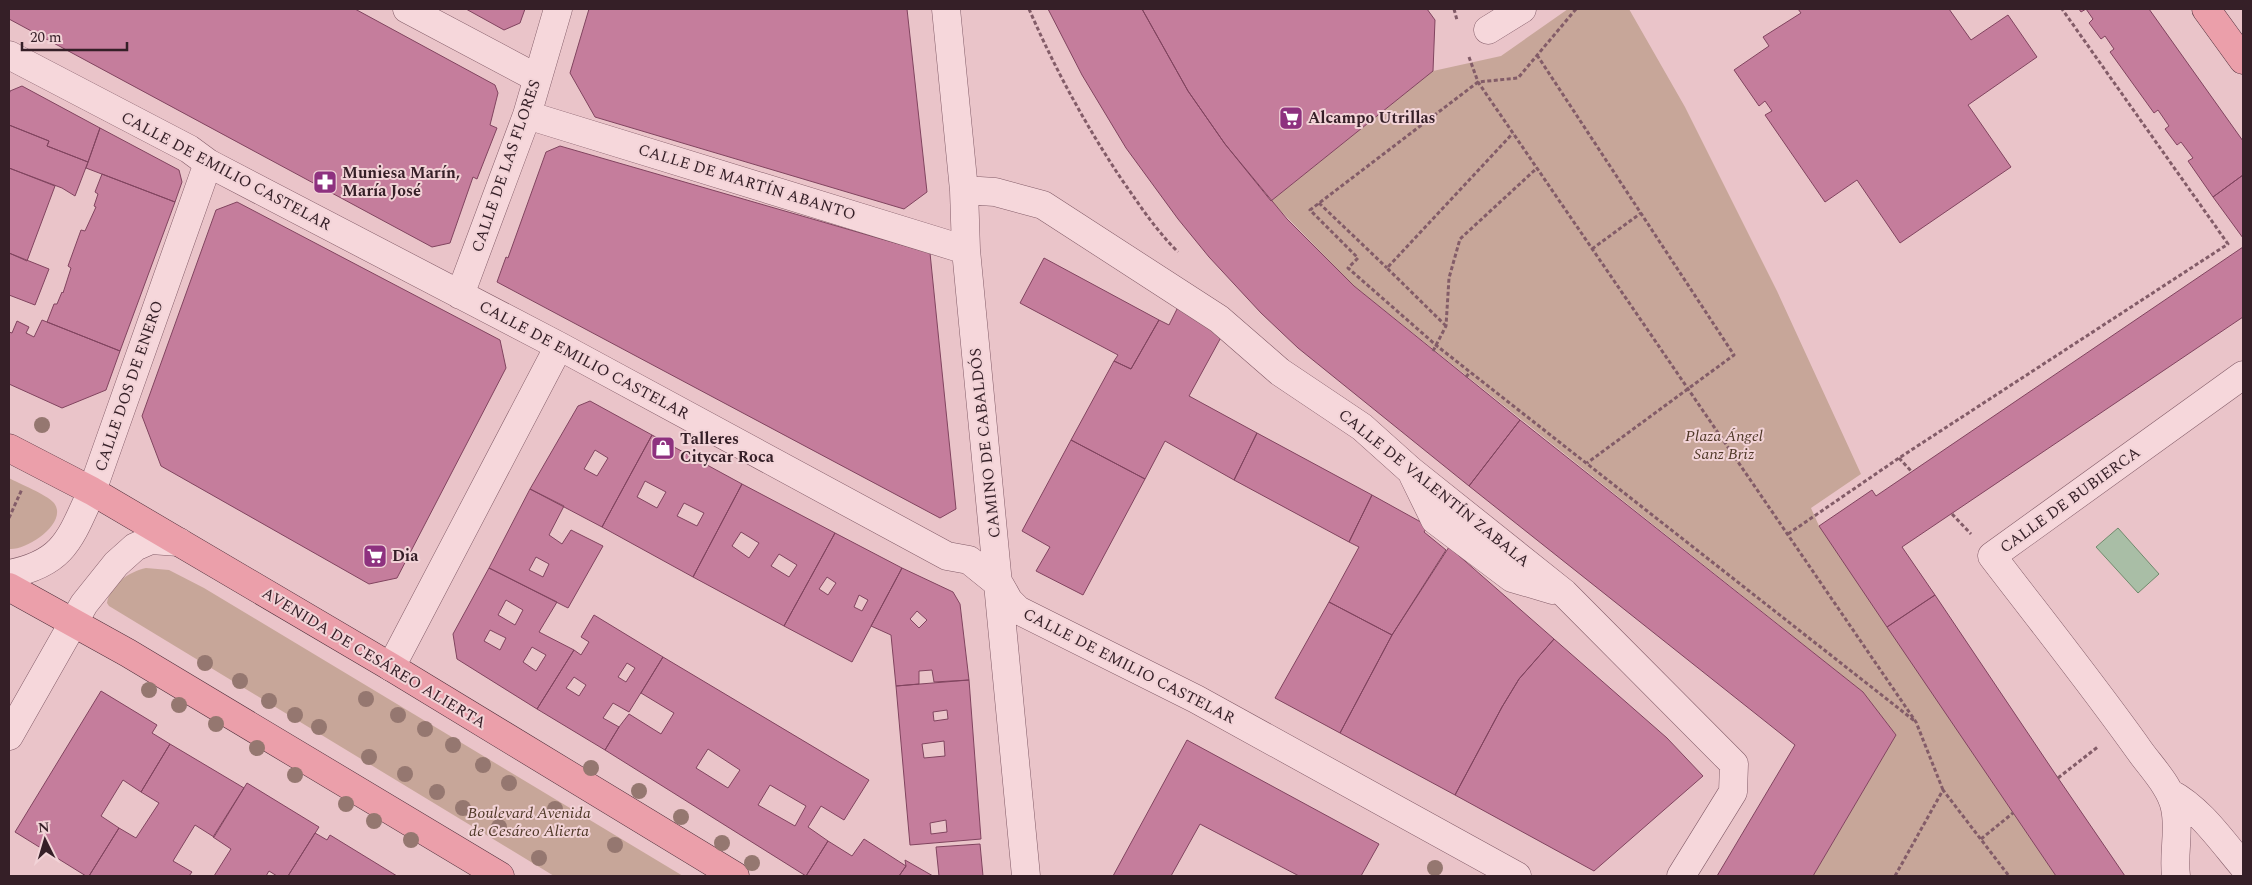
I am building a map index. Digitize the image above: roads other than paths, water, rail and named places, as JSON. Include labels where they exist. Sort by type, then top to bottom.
[{"type":"main road","points":[[2206,9],[2243,60]]},
{"type":"main road","name":"AVENIDA DE CESÁREO ALIERTA","points":[[9,448],[92,491],[179,542],[391,667],[735,876]]},
{"type":"main road","points":[[9,587],[136,658],[500,876]]},
{"type":"street","points":[[407,9],[537,78]]},
{"type":"street","name":"CALLE DE LAS FLORES","points":[[460,295],[527,115],[558,9]]},
{"type":"street","name":"CAMINO DE CABALDÓS","points":[[946,9],[964,190],[966,250],[1000,585],[1026,876]]},
{"type":"street","points":[[1488,30],[1522,9]]},
{"type":"street","name":"CALLE DE EMILIO CASTELAR","points":[[9,55],[189,149],[208,163],[559,346],[947,556],[970,560],[1000,585],[1009,601],[1018,610],[1196,699],[1517,876]]},
{"type":"street","name":"CALLE DE MARTÍN ABANTO","points":[[527,115],[966,250]]},
{"type":"street","name":"CALLE DOS DE ENERO","points":[[9,574],[31,569],[54,557],[74,529],[92,491],[208,163]]},
{"type":"street","name":"CALLE DE VALENTÍN ZABALA","points":[[964,190],[995,192],[1043,205],[1219,319],[1280,372],[1362,427],[1410,470],[1564,593],[1734,764],[1733,792],[1681,876]]},
{"type":"street","points":[[391,667],[559,346]]},
{"type":"street","name":"CALLE DE BUBIERCA","points":[[2170,793],[2123,727],[1992,556],[2243,376]]},
{"type":"street","points":[[9,736],[73,623],[96,588],[116,564],[135,547],[151,540],[179,542]]},
{"type":"street","points":[[2170,793],[2185,801],[2199,815],[2243,866]]},
{"type":"street","points":[[2170,793],[2175,808],[2174,860],[2176,876]]},
{"type":"place","name":"Alcampo Utrillas","points":[[1291,118]]},
{"type":"place","name":"Muniesa Marín, María José","points":[[325,182]]},
{"type":"place","name":"Talleres Citycar Roca","points":[[663,448]]},
{"type":"place","name":"Dia","points":[[375,556]]},
{"type":"park label","name":"Plaza Ángel Sanz Briz","points":[[1724,445]]},
{"type":"park label","name":"Boulevard Avenida de Cesáreo Alierta","points":[[529,822]]}]
